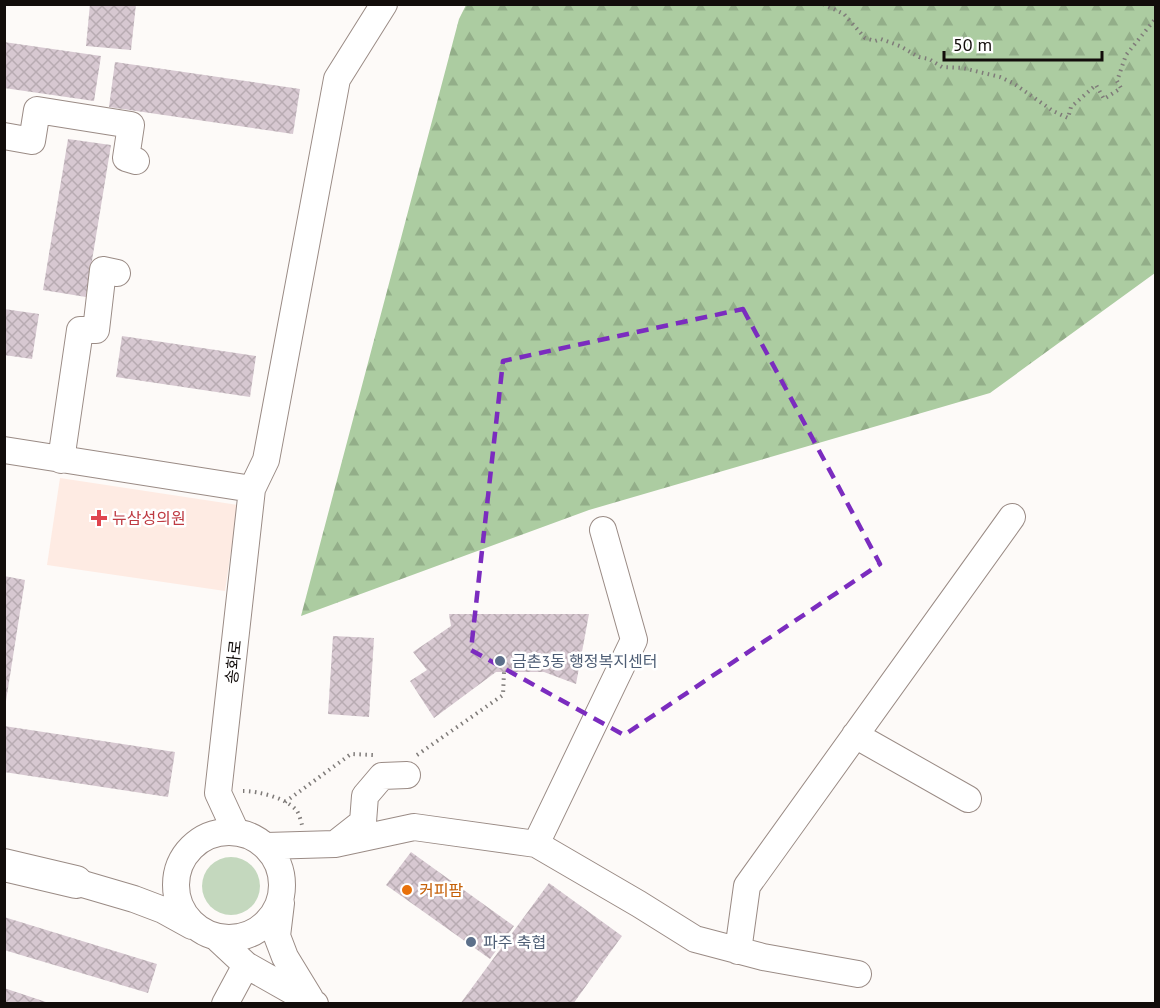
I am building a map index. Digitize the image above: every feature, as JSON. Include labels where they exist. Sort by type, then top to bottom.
[{"type":"street","name":"송화로","points":[[208,836],[218,793],[252,489],[266,460],[338,79],[384,4]]},
{"type":"street","points":[[4,136],[32,141],[37,110],[130,125],[126,158],[136,161]]},
{"type":"street","points":[[61,460],[80,330],[96,330],[103,270],[117,273]]},
{"type":"street","points":[[4,450],[252,489]]},
{"type":"street","points":[[738,951],[747,886],[1012,517]]},
{"type":"street","points":[[536,844],[634,640],[603,530]]},
{"type":"street","points":[[855,735],[968,799]]},
{"type":"street","points":[[335,844],[363,822],[365,796],[382,776],[410,765]]},
{"type":"street","points":[[218,793],[236,832]]},
{"type":"street","points":[[266,846],[335,844],[414,827],[536,844],[695,939],[763,957],[858,974]]},
{"type":"street","points":[[222,832],[236,832],[252,836],[266,846],[277,860],[283,878],[277,936],[285,957],[313,1002],[246,965],[208,933],[189,921],[181,908],[176,880],[179,866],[186,853],[196,843],[222,832]]},
{"type":"street","points":[[4,865],[134,899],[163,910],[208,933],[232,938],[249,934],[264,926],[275,913],[282,897]]},
{"type":"street","points":[[134,899],[176,880]]},
{"type":"street","points":[[225,1004],[246,965]]},
{"type":"path","points":[[823,4],[844,14],[865,38],[875,41],[881,39],[900,46],[942,67],[963,68],[1000,77],[1012,82],[1053,111],[1068,118],[1071,107],[1096,85],[1104,99],[1121,88],[1118,81],[1126,55],[1155,18]]},
{"type":"path","points":[[410,765],[503,695],[504,672]]},
{"type":"path","points":[[285,802],[351,754],[383,755]]},
{"type":"path","points":[[218,793],[247,791],[273,796],[297,811],[303,827]]},
{"type":"highlighted area","points":[[743,309],[880,564],[624,735],[471,650],[503,361]]},
{"type":"shaded area","points":[[60,478],[238,505],[225,591],[47,565]]},
{"type":"green space","points":[[466,5],[1155,5],[1155,273],[990,393],[589,510],[301,616],[459,19]]},
{"type":"green space","points":[[225,857],[237,857],[252,865],[260,880],[260,892],[252,907],[237,915],[225,915],[210,907],[202,892],[202,880],[210,865]]},
{"type":"building","points":[[90,4],[136,4],[131,50],[86,46]]},
{"type":"building","points":[[4,42],[101,56],[94,101],[4,88]]},
{"type":"building","points":[[115,62],[300,89],[293,134],[109,107]]},
{"type":"building","points":[[68,139],[111,145],[86,297],[43,290]]},
{"type":"building","points":[[4,309],[39,314],[32,359],[4,355]]},
{"type":"building","points":[[122,336],[256,356],[250,397],[116,377]]},
{"type":"building","points":[[4,576],[25,580],[6,701],[4,700]]},
{"type":"building","name":"금촌3동 행정복지센터","points":[[449,614],[589,614],[576,684],[544,672],[496,672],[434,718],[410,681],[427,670],[413,652],[451,626]]},
{"type":"building","points":[[333,636],[374,638],[369,717],[328,714]]},
{"type":"building","points":[[4,726],[175,752],[168,797],[4,772]]},
{"type":"building","points":[[411,852],[514,926],[490,959],[386,885]]},
{"type":"building","points":[[549,883],[622,936],[573,1004],[460,1004]]},
{"type":"building","points":[[4,917],[157,964],[148,993],[4,950]]},
{"type":"building","points":[[4,988],[49,1003],[49,1004],[4,1004]]},
{"type":"place","name":"뉴삼성의원","points":[[99,518]]},
{"type":"place","name":"금촌3동 행정복지센터","points":[[500,661]]},
{"type":"place","name":"커피팜","points":[[407,890]]},
{"type":"place","name":"파주 축협","points":[[471,942]]}]
